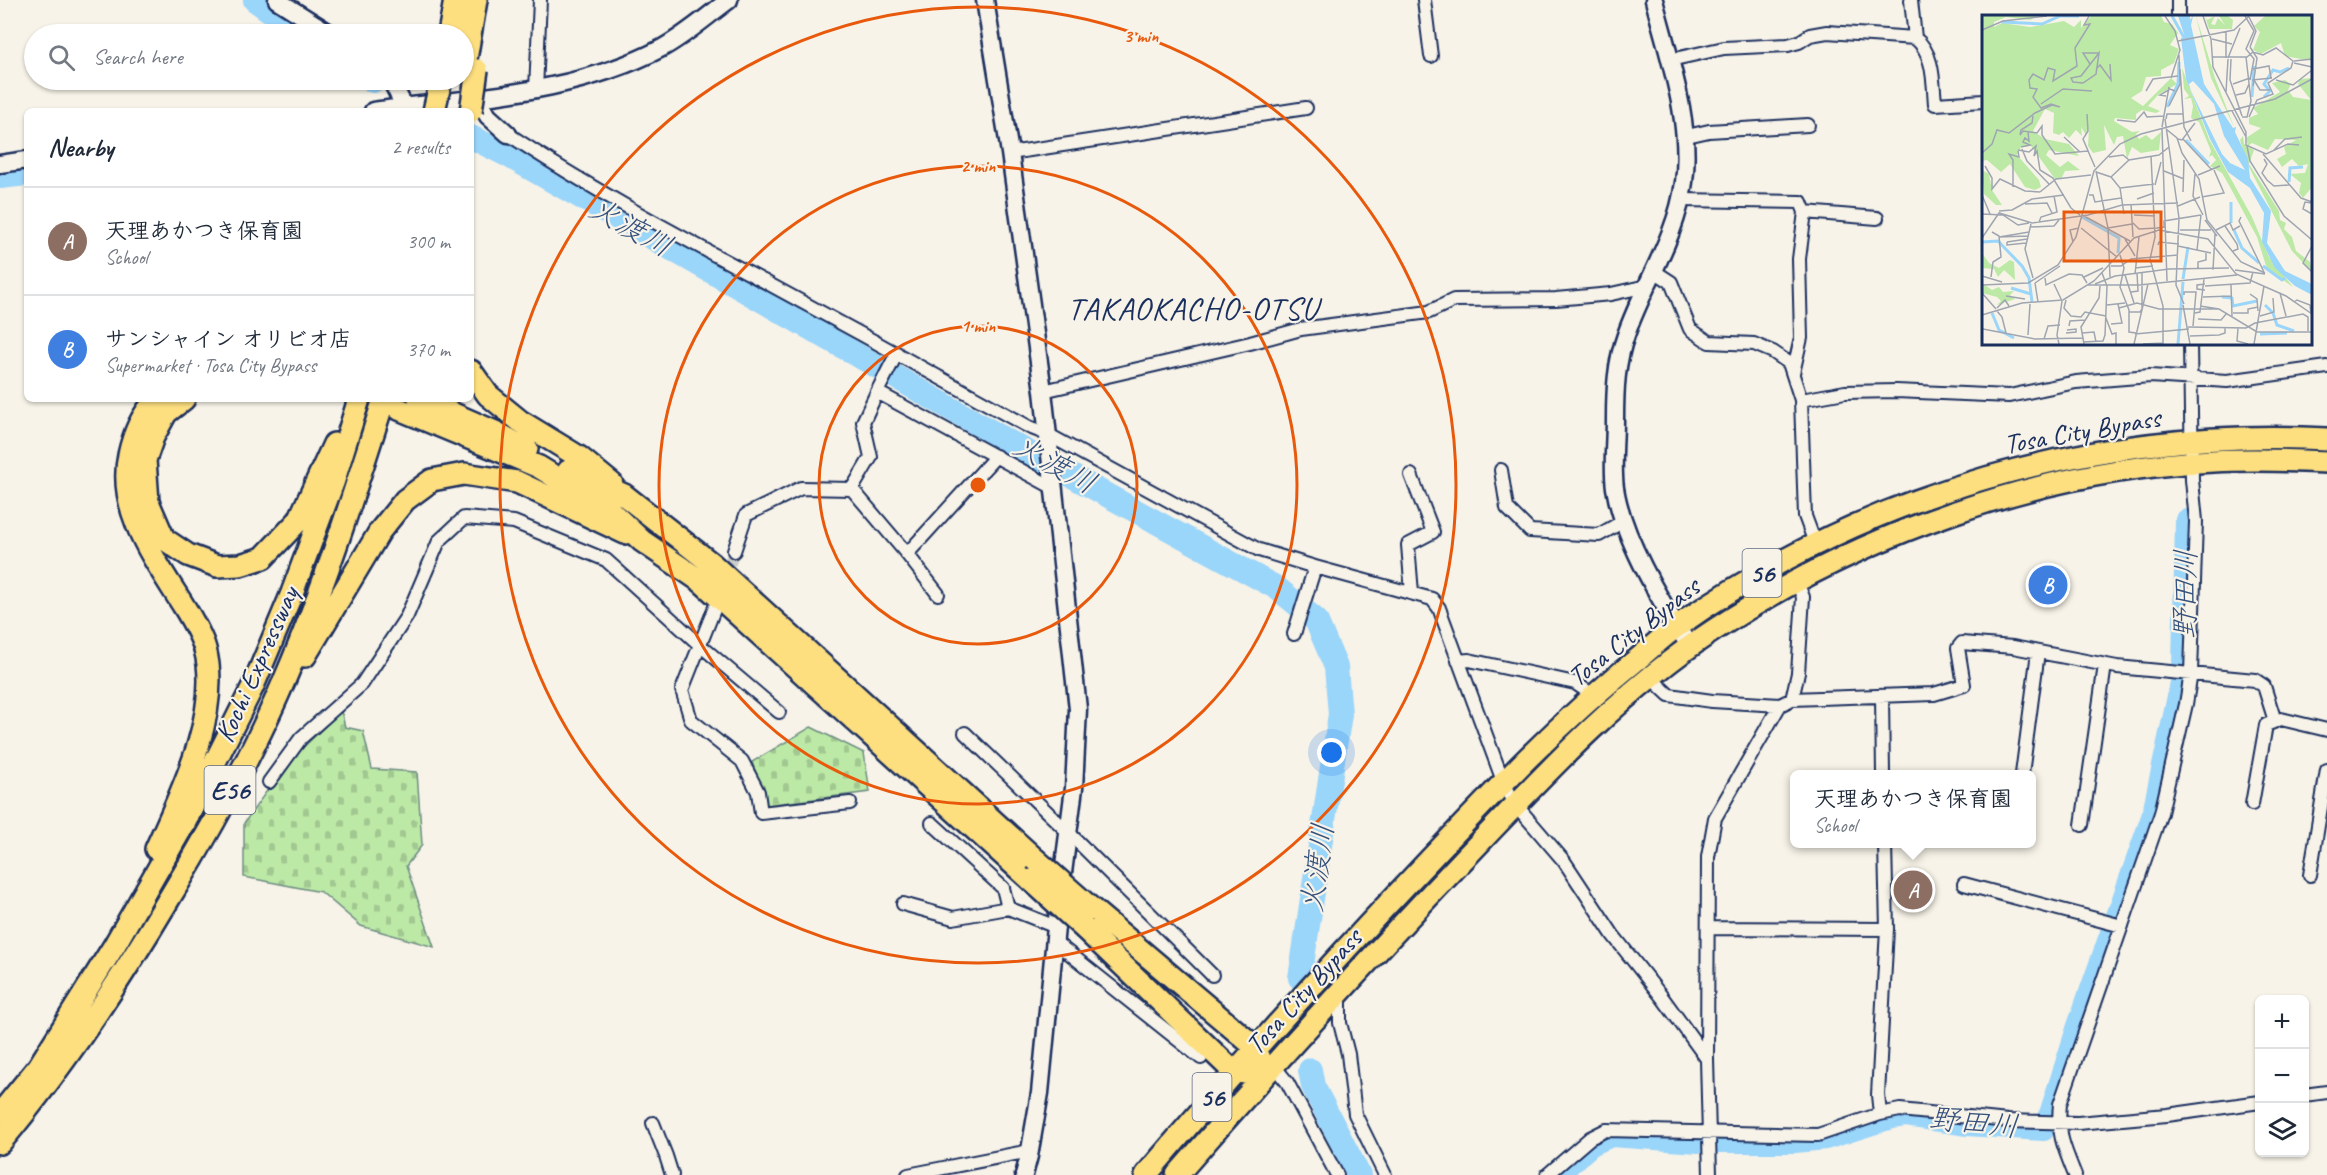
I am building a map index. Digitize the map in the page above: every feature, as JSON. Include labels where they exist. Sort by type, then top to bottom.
[{"type":"highway","points":[[451,24],[455,0]]},
{"type":"highway","points":[[473,24],[476,0]]},
{"type":"highway","points":[[474,42],[485,0]]},
{"type":"highway","points":[[435,108],[439,90]]},
{"type":"highway","points":[[457,108],[461,90]]},
{"type":"highway","points":[[474,375],[488,395],[520,421],[579,457],[712,564],[1035,859],[1234,1072],[1275,1064]]},
{"type":"highway","points":[[39,1066],[153,855],[189,777],[201,734],[208,694],[205,649],[190,617],[136,525],[126,491],[128,462],[135,431],[154,402]]},
{"type":"highway","points":[[180,402],[166,413],[153,437],[145,460],[148,502],[164,538],[188,555],[217,566],[240,565],[263,558],[299,520],[353,402]]},
{"type":"highway","name":"Kochi Expressway","points":[[0,1114],[39,1066],[114,946],[185,822],[253,686],[292,593],[334,480],[358,402]]},
{"type":"highway","points":[[426,402],[497,433],[583,479],[624,495]]},
{"type":"highway","points":[[391,404],[539,467],[609,510],[642,540],[702,582],[1031,880],[1089,919],[1275,1064]]},
{"type":"highway","name":"Kochi Expressway","points":[[0,1143],[55,1075],[135,956],[208,834],[276,698],[316,601],[391,404]]},
{"type":"highway","name":"Tosa City Bypass","points":[[1146,1175],[1255,1047],[1328,966],[1503,781],[1593,695],[1677,627],[1736,588],[1815,543],[1912,501],[2013,469],[2118,447],[2192,440],[2287,437],[2327,439]]},
{"type":"highway","name":"Tosa City Bypass","points":[[1177,1175],[1337,993],[1515,804],[1581,738],[1712,631],[1796,580],[1869,545],[1977,505],[2060,483],[2125,471],[2192,463],[2276,460],[2327,462]]},
{"type":"highway","points":[[276,698],[308,651],[380,531],[405,500],[432,480],[464,474],[517,482],[642,540]]},
{"type":"street","points":[[277,0],[315,24]]},
{"type":"street","points":[[536,90],[540,0]]},
{"type":"street","points":[[392,108],[474,104],[572,83],[634,61],[664,47],[729,0]]},
{"type":"street","points":[[985,0],[1010,153],[1042,391],[1078,709],[1074,788],[1055,934],[1040,1093],[1024,1175]]},
{"type":"street","points":[[1424,0],[1431,56]]},
{"type":"street","points":[[1654,0],[1687,136],[1682,200],[1669,239],[1626,335],[1615,373],[1615,486],[1622,522],[1690,648]]},
{"type":"street","points":[[1911,0],[1915,38]]},
{"type":"street","points":[[1670,60],[1724,48],[1788,45],[1799,42],[1810,35],[1827,32],[1915,38],[1924,45],[1932,68],[1935,104],[1982,100]]},
{"type":"street","points":[[396,90],[404,106]]},
{"type":"street","points":[[474,104],[508,134],[562,170],[633,211],[895,357],[1259,550],[1432,599],[1439,608],[1503,781],[1515,804],[1564,861],[1613,935],[1707,1059]]},
{"type":"street","points":[[1010,153],[1306,108]]},
{"type":"street","points":[[1687,136],[1708,131],[1809,125]]},
{"type":"street","points":[[0,164],[24,160]]},
{"type":"street","points":[[1682,200],[1801,202],[1805,212],[1799,259],[1801,338],[1792,374]]},
{"type":"street","points":[[1805,212],[1877,218]]},
{"type":"street","points":[[1042,391],[1301,329],[1429,312],[1454,300],[1556,299],[1611,294],[1651,279],[1671,282],[1690,329],[1708,342],[1754,344],[1773,352],[1789,363],[1802,400],[1805,516],[1815,543]]},
{"type":"street","points":[[2050,1123],[2060,1104],[2161,813],[2186,704],[2191,673],[2196,521],[2192,463],[2190,345]]},
{"type":"street","points":[[852,489],[870,457],[863,422],[895,357]]},
{"type":"street","points":[[1802,400],[1845,392],[1875,391],[2009,396],[2076,382],[2150,376],[2227,381],[2327,367]]},
{"type":"street","points":[[879,388],[996,456],[1052,481]]},
{"type":"street","points":[[907,554],[996,456]]},
{"type":"street","points":[[1501,470],[1506,508],[1530,531],[1599,535],[1622,522]]},
{"type":"street","points":[[1411,475],[1433,532],[1408,545],[1412,593]]},
{"type":"street","points":[[734,551],[746,515],[801,488],[852,489],[938,594]]},
{"type":"street","points":[[269,782],[301,738],[362,684],[407,616],[439,541],[465,518],[514,522],[606,560],[700,645],[779,712]]},
{"type":"street","points":[[1294,634],[1310,588],[1314,567]]},
{"type":"street","points":[[1792,699],[1798,673],[1803,597],[1796,580]]},
{"type":"street","points":[[715,607],[682,690],[691,720],[742,761],[758,792],[761,813],[850,803]]},
{"type":"street","points":[[1652,678],[1669,695],[1712,701],[1780,705],[1792,699],[1934,694],[1964,685],[1958,648],[1962,643],[2038,652],[2104,664],[2255,680],[2264,686],[2275,721]]},
{"type":"street","points":[[2023,770],[2038,652]]},
{"type":"street","points":[[1458,661],[1469,660],[1575,683],[1593,695]]},
{"type":"street","points":[[2082,825],[2104,664]]},
{"type":"street","points":[[1882,696],[1883,770]]},
{"type":"street","points":[[1710,1175],[1707,1059],[1708,857],[1715,818],[1780,705]]},
{"type":"street","points":[[2252,804],[2266,725],[2281,719],[2327,730]]},
{"type":"street","points":[[965,734],[1212,975]]},
{"type":"street","points":[[2310,875],[2327,770]]},
{"type":"street","points":[[932,823],[1003,888],[1008,908]]},
{"type":"street","points":[[1880,1114],[1878,1095],[1887,929],[1885,848]]},
{"type":"street","points":[[1964,884],[2122,926]]},
{"type":"street","points":[[903,904],[953,918],[1008,908],[1055,934],[1201,1058]]},
{"type":"street","points":[[1708,928],[1887,929]]},
{"type":"street","points":[[1337,993],[1340,1023],[1348,1054],[1354,1114],[1385,1175]]},
{"type":"street","points":[[1275,1064],[1337,1175]]},
{"type":"street","points":[[2309,1094],[2327,1092]]},
{"type":"street","points":[[1547,1175],[1590,1138],[1606,1130],[1787,1141],[1818,1135],[1880,1114],[1900,1110],[2050,1123],[2167,1115],[2255,1103]]},
{"type":"street","points":[[653,1123],[672,1175]]},
{"type":"street","points":[[2050,1123],[2061,1141],[2075,1175]]},
{"type":"street","points":[[908,1175],[1030,1151]]},
{"type":"green space","points":[[341,711],[345,727],[363,731],[372,769],[417,772],[422,845],[406,866],[434,947],[361,926],[321,892],[244,877],[244,823],[286,764]]},
{"type":"green space","points":[[811,727],[864,753],[870,792],[766,805],[752,762]]},
{"type":"waterway","points":[[255,0],[288,24]]},
{"type":"waterway","name":"火渡川","points":[[474,138],[509,156],[1006,440],[1277,588],[1316,620],[1336,667],[1340,714],[1300,978]]},
{"type":"waterway","name":"火渡川","points":[[0,177],[24,174]]},
{"type":"waterway","name":"野田川","points":[[2184,666],[2187,521]]},
{"type":"waterway","name":"野田川","points":[[1556,1175],[1591,1144],[1611,1135],[1699,1141],[1795,1141],[1825,1138],[1891,1117],[1906,1115],[1968,1124],[2043,1129],[2051,1114],[2079,1026],[2153,817],[2183,678]]},
{"type":"waterway","name":"火渡川","points":[[1310,1070],[1313,1086],[1359,1175]]},
{"type":"tunnel","points":[[724,581],[734,551]]},
{"type":"place","name":"サンシャイン オリビオ店","points":[[2048,585]]},
{"type":"place","name":"天理あかつき保育園","points":[[1913,890]]},
{"type":"district","name":"TAKAOKACHO-OTSU","points":[[1193,308]]}]
